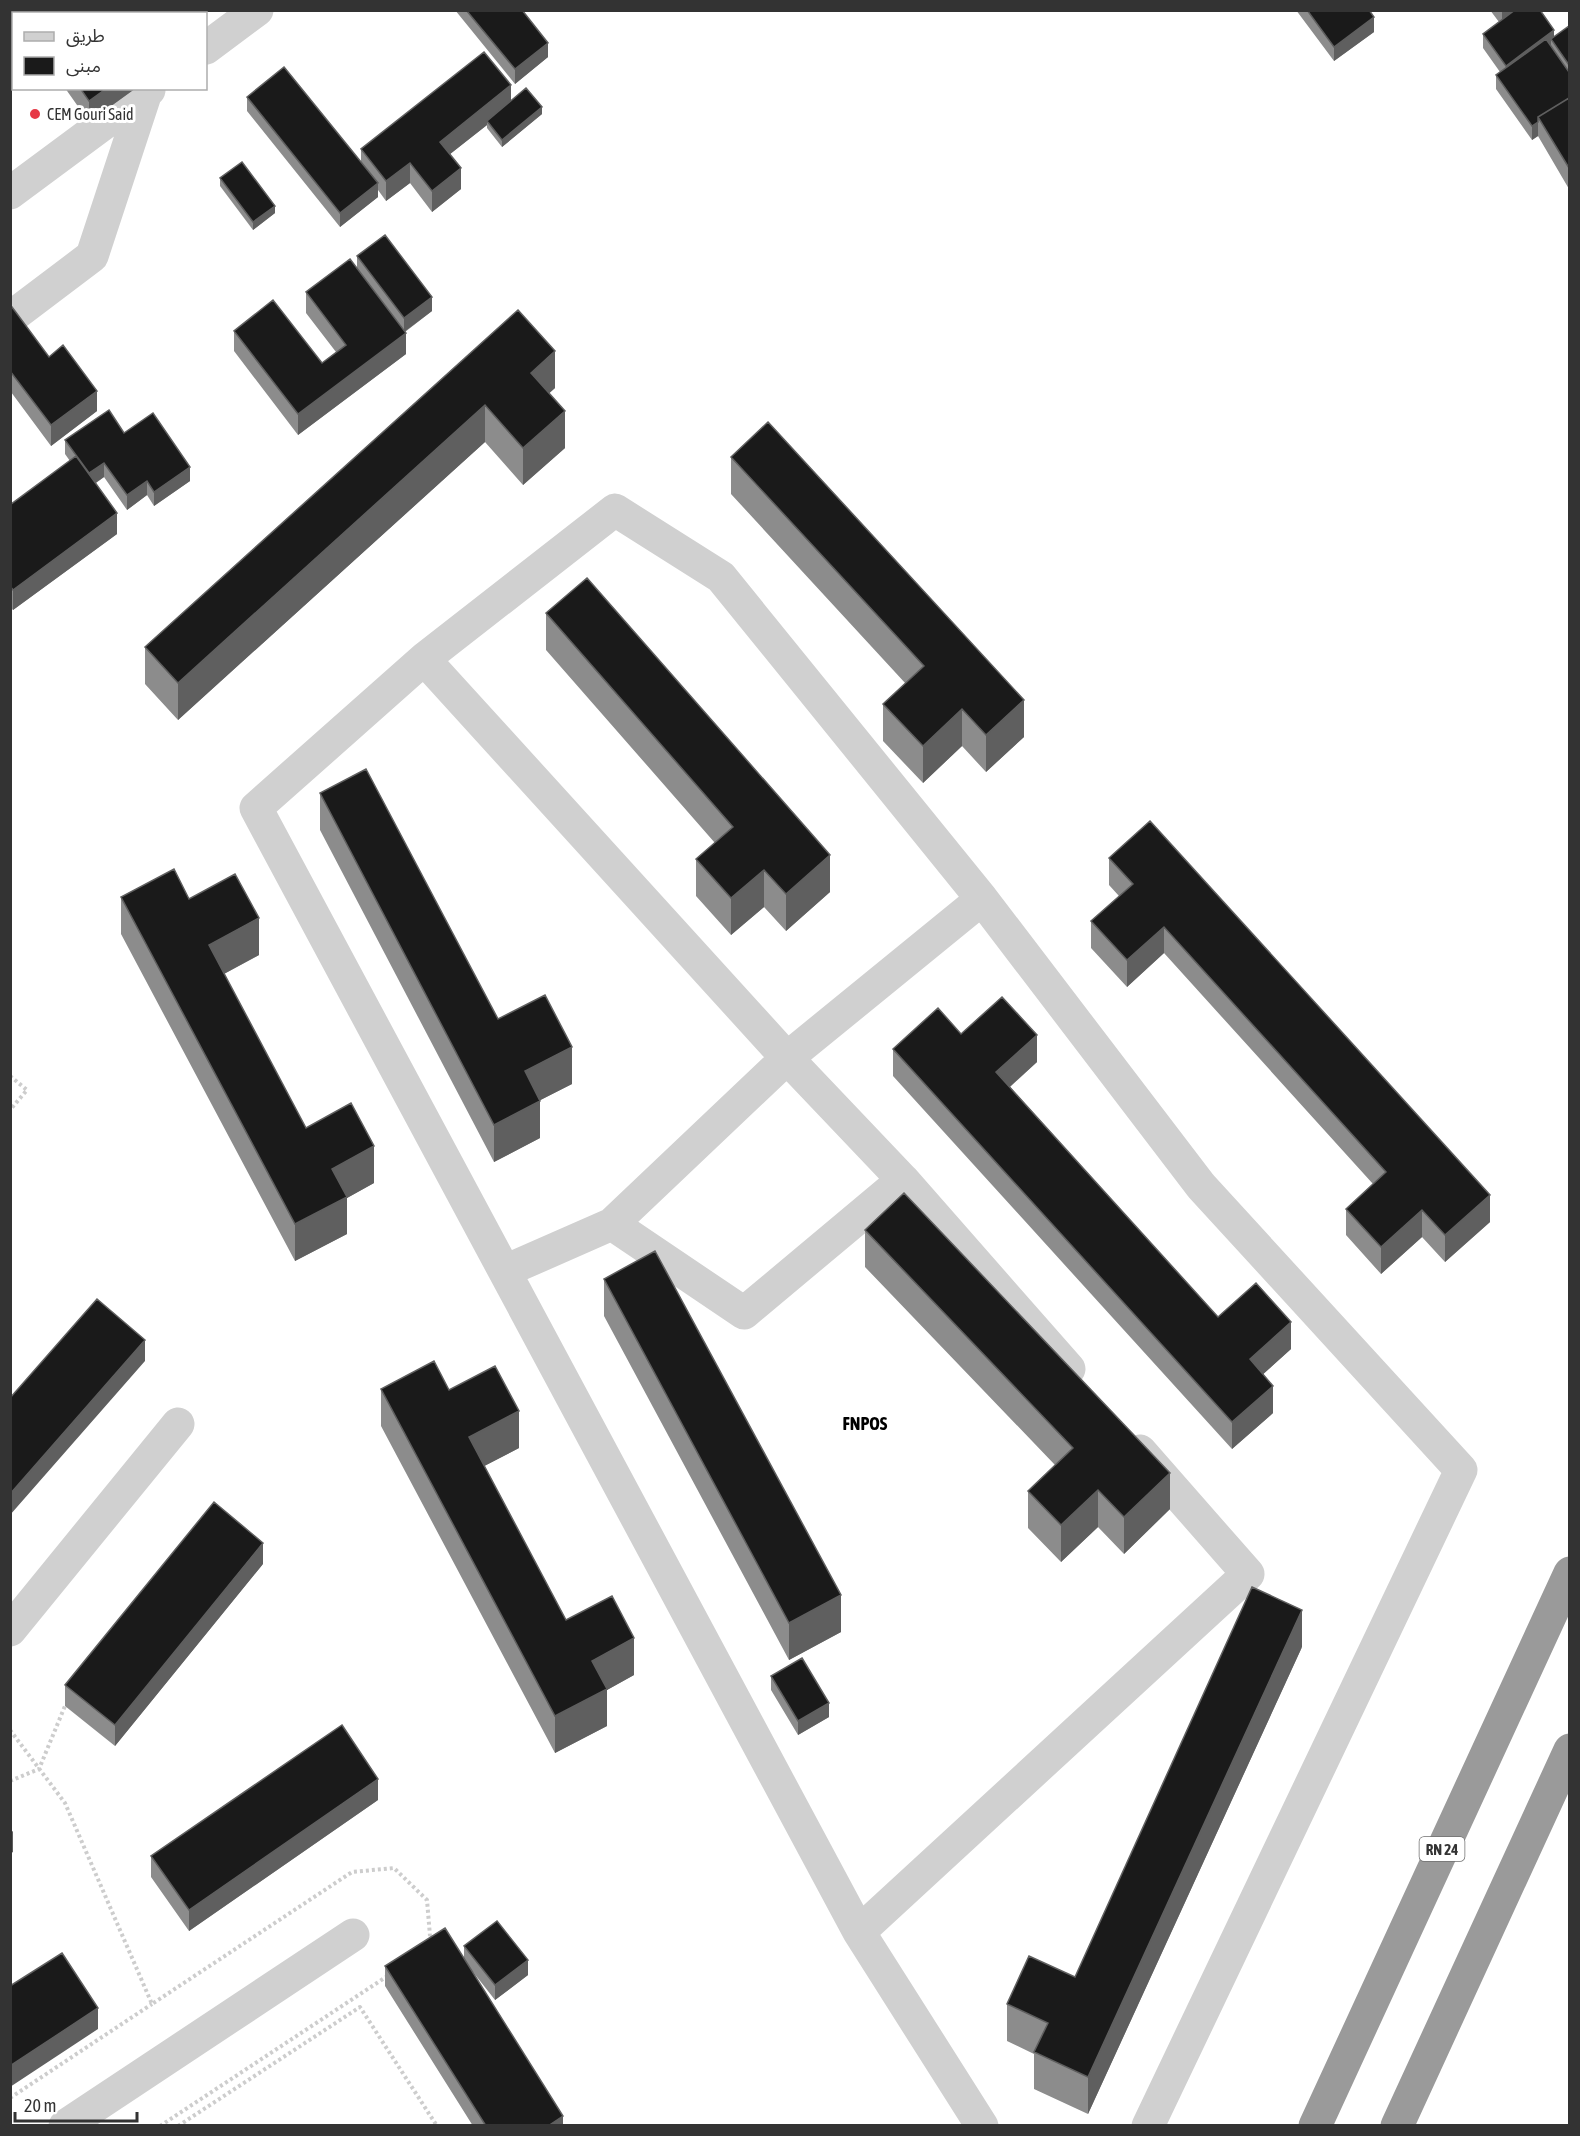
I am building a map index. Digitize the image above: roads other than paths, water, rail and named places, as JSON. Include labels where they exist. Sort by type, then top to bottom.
[{"type":"highway","name":"RN 24","points":[[1315,2126],[1569,1573]]},
{"type":"highway","points":[[1397,2126],[1569,1750]]},
{"type":"street","points":[[207,44],[257,10]]},
{"type":"street","points":[[10,194],[148,90]]},
{"type":"street","points":[[10,318],[92,256],[148,90]]},
{"type":"street","points":[[982,2126],[859,1932],[256,808],[424,659],[615,510],[721,577],[982,898],[1201,1186],[1461,1470],[1148,2126]]},
{"type":"street","points":[[424,659],[787,1058],[903,1180],[1092,1395]]},
{"type":"street","points":[[505,1271],[612,1224],[787,1058],[982,898]]},
{"type":"street","points":[[612,1224],[744,1313],[903,1180]]},
{"type":"street","points":[[10,1630],[178,1424]]},
{"type":"street","points":[[859,1932],[1248,1574],[1123,1431]]},
{"type":"street","points":[[65,2126],[353,1935]]},
{"type":"place","name":"CEM Gouri Said","points":[[35,114]]},
{"type":"district","name":"FNPOS","points":[[865,1423]]}]
